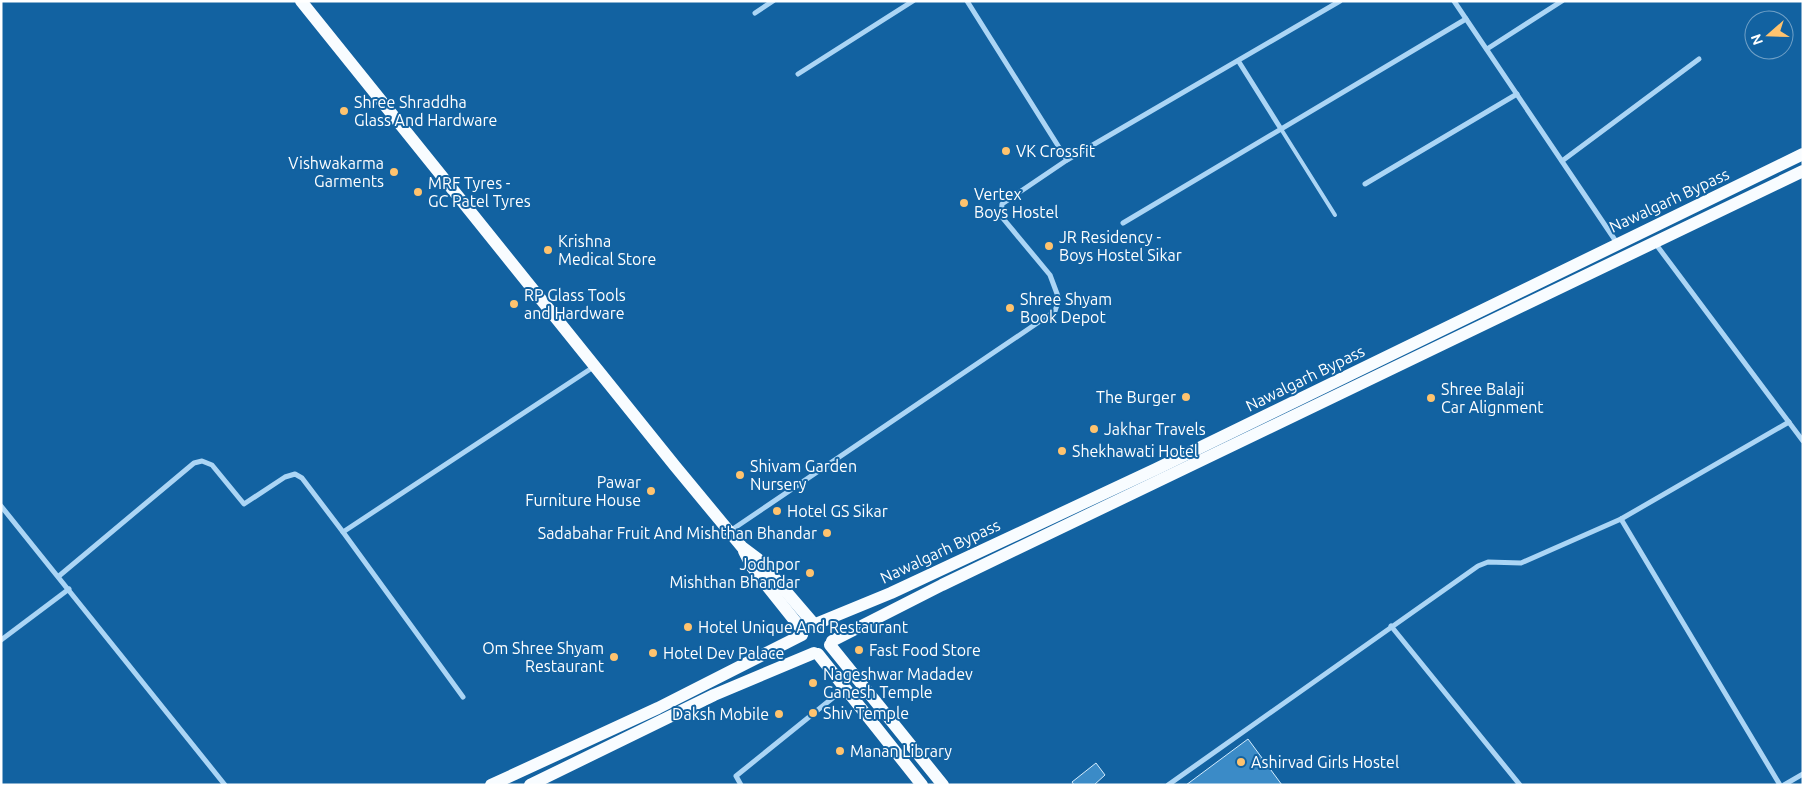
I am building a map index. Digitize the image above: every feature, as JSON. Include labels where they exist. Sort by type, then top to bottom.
[{"type":"main road","points":[[301,1],[729,531],[742,546],[758,559],[809,628]]},
{"type":"main road","name":"Nawalgarh Bypass","points":[[661,714],[809,628],[1156,469],[1803,154]]},
{"type":"main road","name":"Nawalgarh Bypass","points":[[831,643],[942,585],[1803,171]]},
{"type":"main road","points":[[936,571],[942,585]]},
{"type":"main road","points":[[809,628],[829,629],[831,643],[943,785]]},
{"type":"main road","points":[[809,628],[803,645],[816,653],[922,785]]},
{"type":"main road","points":[[491,785],[661,714],[816,653],[826,651],[831,643]]},
{"type":"main road","points":[[530,785],[661,714]]},
{"type":"street","points":[[755,13],[773,1]]},
{"type":"street","points":[[798,74],[913,1]]},
{"type":"street","points":[[967,1],[1067,160]]},
{"type":"street","points":[[729,531],[1055,311],[1060,299],[1050,276],[1001,216],[1002,204],[1067,160],[1239,62],[1340,1]]},
{"type":"street","points":[[1454,1],[1617,243]]},
{"type":"street","points":[[1486,49],[1562,1]]},
{"type":"street","points":[[1123,223],[1466,19]]},
{"type":"street","points":[[1562,161],[1699,59]]},
{"type":"street","points":[[1239,62],[1281,129]]},
{"type":"street","points":[[1365,184],[1517,94]]},
{"type":"street","points":[[1654,243],[1803,441]]},
{"type":"street","points":[[344,532],[595,366]]},
{"type":"street","points":[[1168,785],[1478,566],[1488,562],[1522,563],[1620,519],[1789,422]]},
{"type":"street","points":[[59,576],[194,463],[202,461],[212,465],[244,504],[285,477],[295,474],[302,478],[344,532],[463,697]]},
{"type":"street","points":[[1,506],[70,589],[225,785]]},
{"type":"street","points":[[1,517],[7,513]]},
{"type":"street","points":[[1620,519],[1780,785]]},
{"type":"street","points":[[1,640],[70,589]]},
{"type":"street","points":[[1391,626],[1520,785]]},
{"type":"street","points":[[740,785],[736,776],[845,688]]},
{"type":"street","points":[[1784,785],[1803,774]]},
{"type":"lane","points":[[1281,129],[1335,215]]},
{"type":"building","name":"Ashirvad Girls Hostel","points":[[1248,739],[1282,785],[1186,785]]},
{"type":"building","points":[[1096,763],[1105,775],[1094,785],[1074,785],[1072,782]]},
{"type":"place","name":"Shree Shraddha Glass And Hardware","points":[[344,111]]},
{"type":"place","name":"VK Crossfit","points":[[1006,151]]},
{"type":"place","name":"Vishwakarma Garments","points":[[394,172]]},
{"type":"place","name":"MRF Tyres - GC Patel Tyres","points":[[418,192]]},
{"type":"place","name":"Vertex Boys Hostel","points":[[964,203]]},
{"type":"place","name":"JR Residency - Boys Hostel Sikar","points":[[1049,246]]},
{"type":"place","name":"Krishna Medical Store","points":[[548,250]]},
{"type":"place","name":"RP Glass Tools and Hardware","points":[[514,304]]},
{"type":"place","name":"Shree Shyam Book Depot","points":[[1010,308]]},
{"type":"place","name":"The Burger","points":[[1186,397]]},
{"type":"place","name":"Shree Balaji Car Alignment","points":[[1431,398]]},
{"type":"place","name":"Jakhar Travels","points":[[1094,429]]},
{"type":"place","name":"Shekhawati Hotel","points":[[1062,451]]},
{"type":"place","name":"Shivam Garden Nursery","points":[[740,475]]},
{"type":"place","name":"Pawar Furniture House","points":[[651,491]]},
{"type":"place","name":"Hotel GS Sikar","points":[[777,511]]},
{"type":"place","name":"Sadabahar Fruit And Mishthan Bhandar","points":[[827,533]]},
{"type":"place","name":"Jodhpor Mishthan Bhandar","points":[[810,573]]},
{"type":"place","name":"Hotel Unique And Restaurant","points":[[688,627]]},
{"type":"place","name":"Fast Food Store","points":[[859,650]]},
{"type":"place","name":"Hotel Dev Palace","points":[[653,653]]},
{"type":"place","name":"Om Shree Shyam Restaurant","points":[[614,657]]},
{"type":"place","name":"Nageshwar Madadev Ganesh Temple","points":[[813,683]]},
{"type":"place","name":"Shiv Temple","points":[[813,713]]},
{"type":"place","name":"Daksh Mobile","points":[[779,714]]},
{"type":"place","name":"Manan Library","points":[[840,751]]},
{"type":"place","name":"Ashirvad Girls Hostel","points":[[1241,762]]}]
